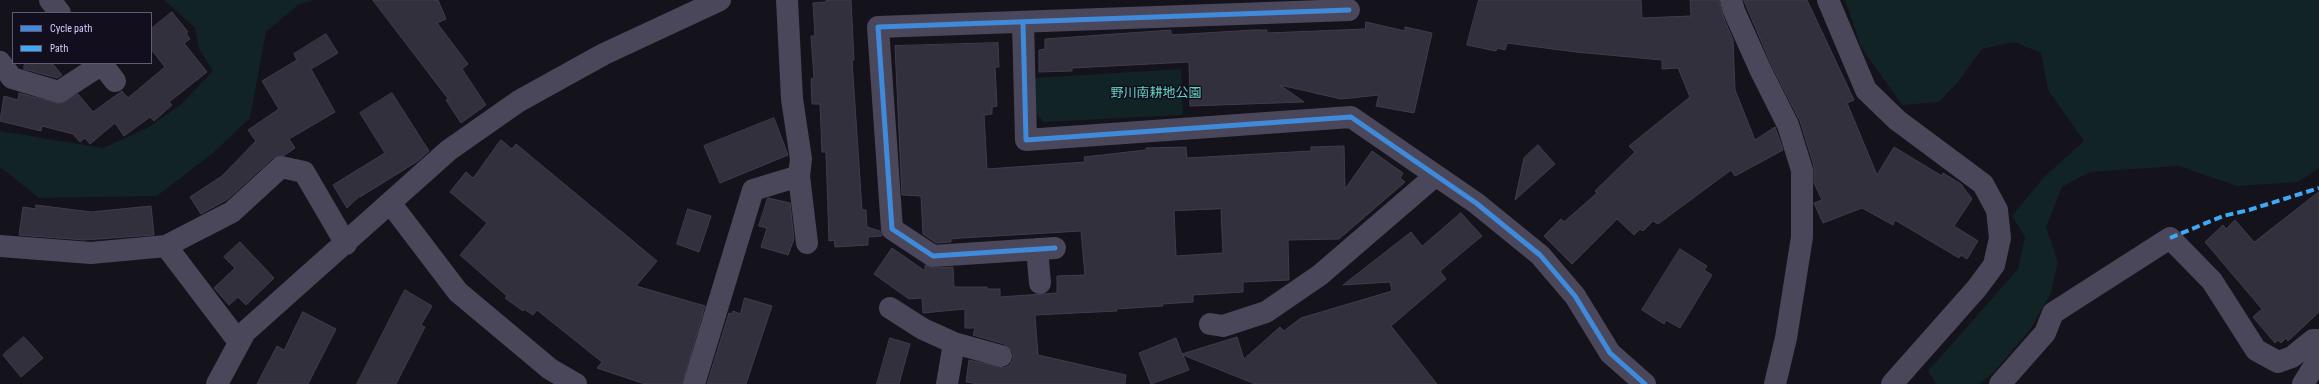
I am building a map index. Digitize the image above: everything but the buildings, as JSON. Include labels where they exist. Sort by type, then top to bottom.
[{"type":"street","points":[[50,0],[59,12]]},
{"type":"street","points":[[787,0],[792,99],[801,159],[799,176],[807,243]]},
{"type":"street","points":[[1731,0],[1734,11],[1760,69],[1788,125],[1802,170],[1802,237],[1786,338],[1775,384]]},
{"type":"street","points":[[1828,0],[1866,90],[1897,120],[1983,184],[1997,210],[2000,238],[1994,265],[1977,288],[1892,384]]},
{"type":"street","points":[[217,384],[245,332],[391,204],[449,150],[519,100],[604,54],[709,2]]},
{"type":"street","points":[[1040,284],[1046,248],[933,256],[892,229],[878,27],[1023,23],[1349,10]]},
{"type":"street","points":[[1023,23],[1026,140],[1351,117],[1476,203],[1540,255],[1575,296],[1610,353],[1645,384]]},
{"type":"street","points":[[0,62],[12,78],[59,92],[100,64]]},
{"type":"street","points":[[102,64],[115,81]]},
{"type":"street","points":[[0,246],[91,253],[166,246],[232,212],[281,167],[304,172],[346,244]]},
{"type":"street","points":[[694,384],[753,190],[799,176]]},
{"type":"street","points":[[1210,324],[1223,326],[1266,312],[1320,275],[1435,176]]},
{"type":"street","points":[[391,204],[458,292],[550,369],[576,384]]},
{"type":"street","points":[[2000,384],[2045,333],[2053,313],[2170,238],[2212,282],[2256,350],[2278,362],[2292,357],[2313,340],[2319,340]]},
{"type":"street","points":[[166,246],[240,342]]},
{"type":"street","points":[[890,308],[923,329],[954,344],[1001,356]]},
{"type":"street","points":[[947,384],[954,344]]},
{"type":"street","points":[[2303,384],[2319,358]]},
{"type":"green space","points":[[164,0],[313,0],[298,5],[266,32],[250,118],[213,153],[157,196],[39,198],[0,167],[0,131],[103,148],[147,128],[179,106],[213,71],[199,49],[195,28]]},
{"type":"green space","points":[[1845,0],[2319,0],[2319,168],[2298,182],[2237,186],[2179,166],[2090,172],[2062,187],[2046,227],[2058,262],[2051,293],[2030,330],[1994,372],[1979,384],[1936,384],[1928,371],[2018,269],[2025,237],[2012,216],[2044,177],[2084,141],[2048,90],[2041,53],[2014,42],[1982,49],[1958,82],[1939,102],[1902,105],[1861,47]]},
{"type":"green space","name":"野川南耕地公園","points":[[1181,69],[1183,115],[1044,122],[1034,112],[1034,78]]},
{"type":"marked path","points":[[2170,238],[2223,216],[2249,210],[2319,188]]},
{"type":"cycle path","points":[[1055,248],[933,256],[892,229],[878,27],[1349,10]]},
{"type":"cycle path","points":[[1023,23],[1026,140],[1351,117],[1476,203],[1540,255],[1575,296],[1610,353],[1645,384]]}]
